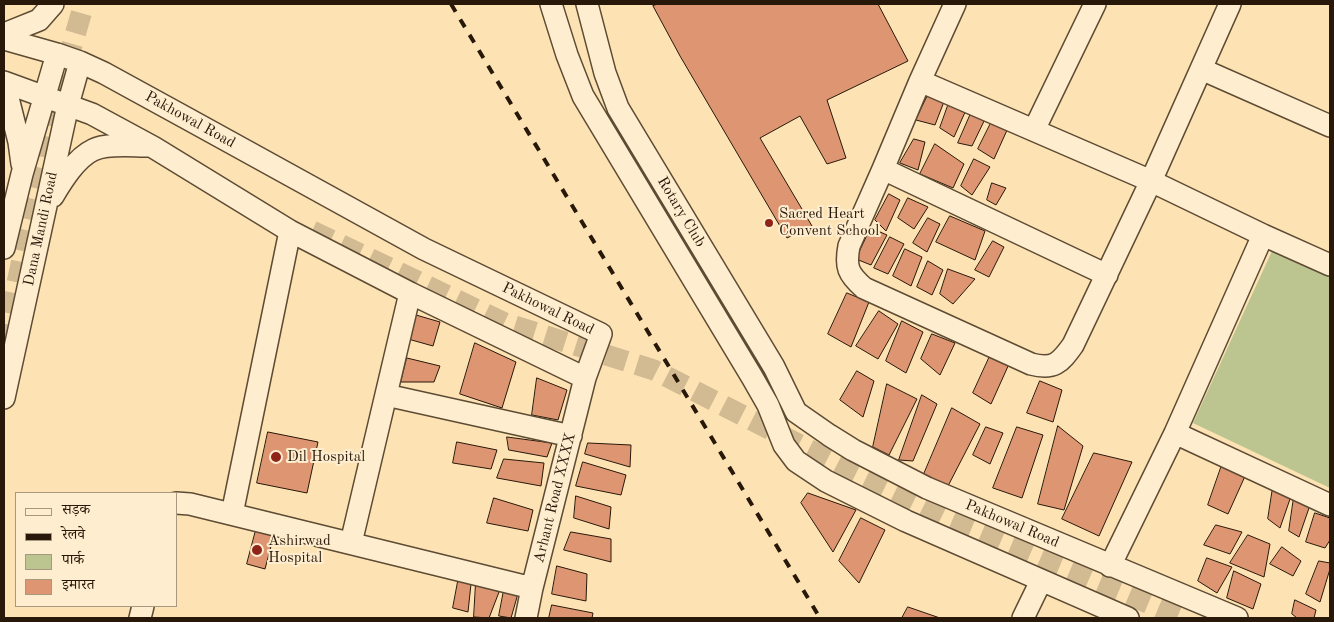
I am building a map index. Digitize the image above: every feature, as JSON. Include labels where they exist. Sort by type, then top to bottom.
[{"type":"street","points":[[4,34],[39,20],[53,4]]},
{"type":"street","points":[[551,4],[567,55],[583,96],[752,376],[768,405],[784,445],[796,461],[826,481],[906,521],[1128,618]]},
{"type":"street","points":[[565,4],[586,80],[596,97],[618,108]]},
{"type":"street","name":"Rotary Club","points":[[587,4],[605,73],[618,108],[774,367],[796,412]]},
{"type":"street","points":[[955,4],[920,81],[884,169],[848,246],[848,271],[864,288],[1041,367],[1052,366],[1060,362],[1073,345],[1151,181],[1230,4]]},
{"type":"street","points":[[1034,130],[1095,4]]},
{"type":"street","name":"Pakhowal Road","points":[[4,39],[80,62],[188,119],[424,249],[601,334],[585,378]]},
{"type":"street","points":[[4,248],[22,174],[57,54]]},
{"type":"street","name":"Dana Mandi Road","points":[[4,398],[70,96],[80,62]]},
{"type":"street","points":[[1201,69],[1330,126]]},
{"type":"street","points":[[920,81],[1151,181],[1330,265]]},
{"type":"street","points":[[4,82],[45,97],[70,96],[99,109],[130,127]]},
{"type":"street","points":[[4,82],[19,142],[22,174]]},
{"type":"street","points":[[70,96],[92,114],[153,147],[290,231],[410,293],[585,378]]},
{"type":"street","points":[[45,209],[77,162],[93,150],[108,146],[153,147]]},
{"type":"street","points":[[884,169],[1107,275]]},
{"type":"street","points":[[232,514],[290,231]]},
{"type":"street","points":[[1110,566],[1175,433],[1263,235]]},
{"type":"street","points":[[351,544],[410,293]]},
{"type":"street","points":[[752,376],[774,367]]},
{"type":"street","name":"Arhant Road XXXX","points":[[526,618],[585,378]]},
{"type":"street","points":[[386,395],[571,436]]},
{"type":"street","name":"Pakhowal Road","points":[[796,412],[853,450],[927,488],[1236,618]]},
{"type":"street","points":[[1175,433],[1330,505]]},
{"type":"street","points":[[178,503],[190,504],[232,514],[532,588]]},
{"type":"street","points":[[1023,618],[1041,581]]},
{"type":"green space","points":[[1272,251],[1330,276],[1330,488],[1193,423]]},
{"type":"building","points":[[658,4],[878,4],[908,61],[827,100],[846,158],[827,164],[800,116],[760,138],[812,226],[787,238],[680,56],[653,6]]},
{"type":"building","points":[[929,93],[945,99],[935,125],[916,120]]},
{"type":"building","points":[[950,100],[966,110],[954,137],[940,128]]},
{"type":"building","points":[[972,111],[986,117],[972,146],[958,143]]},
{"type":"building","points":[[992,121],[1008,128],[994,159],[978,149]]},
{"type":"building","points":[[914,139],[925,142],[918,170],[900,163]]},
{"type":"building","points":[[935,144],[964,164],[953,188],[920,174]]},
{"type":"building","points":[[974,159],[990,167],[972,195],[961,186]]},
{"type":"building","points":[[992,183],[1006,188],[996,205],[987,200]]},
{"type":"building","points":[[889,194],[900,200],[886,231],[875,220]]},
{"type":"building","points":[[908,198],[928,207],[914,229],[898,218]]},
{"type":"building","points":[[950,216],[985,231],[975,260],[936,242]]},
{"type":"building","points":[[928,218],[940,224],[927,252],[913,243]]},
{"type":"building","points":[[871,228],[887,235],[871,265],[856,259]]},
{"type":"building","points":[[890,237],[904,244],[888,274],[874,268]]},
{"type":"building","points":[[993,241],[1004,247],[989,277],[975,270]]},
{"type":"building","points":[[905,249],[922,257],[911,286],[893,276]]},
{"type":"building","points":[[928,261],[943,270],[932,295],[917,287]]},
{"type":"building","points":[[948,269],[975,279],[953,304],[940,294]]},
{"type":"building","points":[[847,293],[869,302],[851,347],[828,334]]},
{"type":"building","points":[[879,311],[898,324],[878,359],[856,346]]},
{"type":"building","points":[[416,315],[440,322],[433,346],[408,339]]},
{"type":"building","points":[[902,321],[923,332],[906,373],[886,361]]},
{"type":"building","points":[[932,334],[955,343],[940,375],[921,359]]},
{"type":"building","points":[[475,343],[516,362],[502,408],[460,394]]},
{"type":"building","points":[[990,356],[1009,364],[991,404],[973,393]]},
{"type":"building","points":[[407,358],[440,366],[434,382],[401,382]]},
{"type":"building","points":[[857,371],[874,381],[863,417],[840,400]]},
{"type":"building","points":[[537,378],[567,390],[558,420],[532,415]]},
{"type":"building","points":[[1040,381],[1062,390],[1053,422],[1027,413]]},
{"type":"building","points":[[887,384],[917,399],[889,455],[873,447]]},
{"type":"building","points":[[922,395],[937,404],[913,461],[899,460]]},
{"type":"building","points":[[952,408],[980,424],[948,486],[924,474]]},
{"type":"building","points":[[1058,426],[1083,446],[1064,510],[1038,504]]},
{"type":"building","points":[[986,427],[1003,433],[990,464],[973,455]]},
{"type":"building","points":[[1017,427],[1043,435],[1022,498],[993,488]]},
{"type":"building","points":[[268,432],[318,442],[307,493],[257,483]]},
{"type":"building","points":[[507,437],[552,443],[547,457],[509,450]]},
{"type":"building","points":[[457,442],[497,450],[491,469],[453,463]]},
{"type":"building","points":[[588,443],[631,445],[630,467],[585,454]]},
{"type":"building","points":[[1094,453],[1132,462],[1099,536],[1062,519]]},
{"type":"building","points":[[504,459],[544,463],[541,486],[497,478]]},
{"type":"building","points":[[583,462],[626,475],[621,495],[576,486]]},
{"type":"building","points":[[1223,462],[1246,474],[1228,514],[1208,505]]},
{"type":"building","points":[[1273,487],[1290,499],[1280,528],[1268,519]]},
{"type":"building","points":[[808,493],[856,510],[833,552],[801,503]]},
{"type":"building","points":[[576,496],[611,507],[609,529],[574,518]]},
{"type":"building","points":[[1294,497],[1310,505],[1299,537],[1289,531]]},
{"type":"building","points":[[494,498],[533,510],[528,531],[487,523]]},
{"type":"building","points":[[1315,513],[1330,518],[1330,540],[1325,548],[1306,542]]},
{"type":"building","points":[[861,518],[885,530],[859,583],[839,561]]},
{"type":"building","points":[[1216,525],[1242,532],[1230,554],[1204,545]]},
{"type":"building","points":[[256,530],[274,535],[265,569],[247,564]]},
{"type":"building","points":[[571,532],[611,539],[611,562],[564,550]]},
{"type":"building","points":[[1248,535],[1270,544],[1264,577],[1230,563]]},
{"type":"building","points":[[1282,547],[1301,561],[1293,576],[1270,564]]},
{"type":"building","points":[[1207,558],[1232,567],[1217,593],[1198,581]]},
{"type":"building","points":[[1319,561],[1330,563],[1320,602],[1306,594]]},
{"type":"building","points":[[557,566],[587,574],[586,601],[552,594]]},
{"type":"building","points":[[1234,571],[1261,584],[1253,609],[1227,598]]},
{"type":"building","points":[[459,576],[471,584],[468,612],[453,608]]},
{"type":"building","points":[[476,582],[499,592],[489,618],[474,617]]},
{"type":"building","points":[[504,590],[519,590],[511,618],[499,616]]},
{"type":"building","points":[[1295,600],[1316,610],[1314,618],[1297,618],[1292,614]]},
{"type":"building","points":[[552,605],[593,613],[592,618],[549,618]]},
{"type":"building","points":[[908,607],[940,618],[902,618]]},
{"type":"tunnel","points":[[4,345],[54,107],[84,4]]},
{"type":"tunnel","points":[[312,231],[505,323],[654,370],[951,520],[1183,618]]},
{"type":"railway","points":[[451,4],[820,618]]},
{"type":"place","name":"Sacred Heart Convent School","points":[[769,223]]},
{"type":"place","name":"Dil Hospital","points":[[276,457]]},
{"type":"place","name":"Ashirwad Hospital","points":[[257,550]]}]
